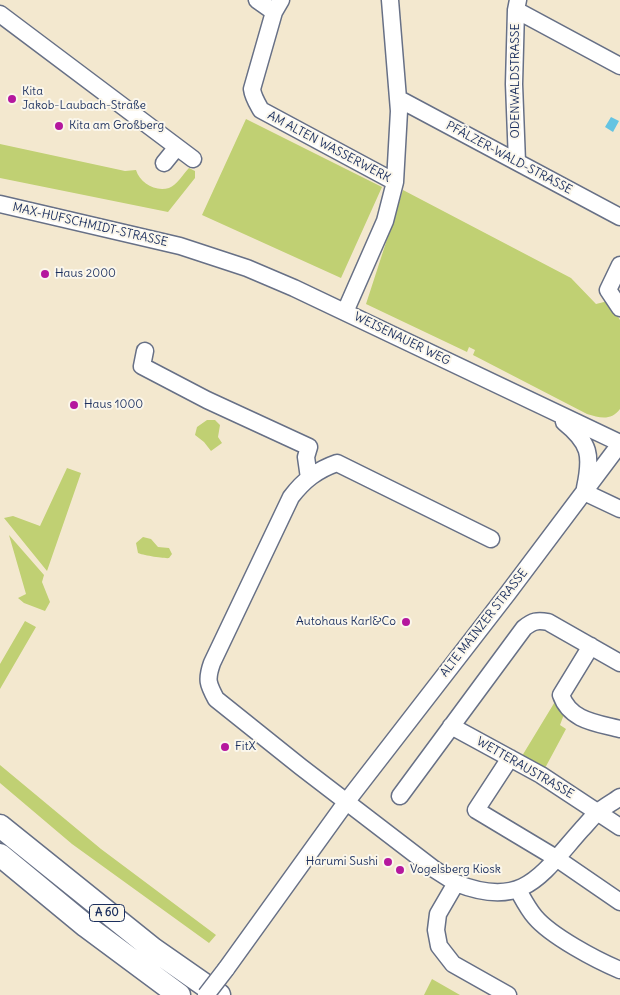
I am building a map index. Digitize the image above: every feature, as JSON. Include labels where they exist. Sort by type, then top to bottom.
[{"type":"highway","name":"A 60","points":[[0,826],[153,949],[219,995]]},
{"type":"highway","name":"A 60","points":[[0,856],[86,926],[179,995]]},
{"type":"street","points":[[257,0],[277,6]]},
{"type":"street","points":[[345,312],[385,221],[395,182],[399,111],[390,0]]},
{"type":"street","points":[[517,5],[620,66]]},
{"type":"street","name":"ODENWALDSTRASSE","points":[[516,162],[514,84],[517,5]]},
{"type":"street","name":"AM ALTEN WASSERWERK","points":[[277,6],[252,89],[252,95],[261,110],[395,182]]},
{"type":"street","points":[[0,14],[193,160]]},
{"type":"street","name":"PFÄLZER-WALD-STRASSE","points":[[398,99],[620,217]]},
{"type":"street","points":[[164,163],[177,148]]},
{"type":"street","name":"MAX-HUFSCHMIDT-STRASSE","points":[[0,204],[180,246]]},
{"type":"street","name":"WEISENAUER WEG","points":[[180,246],[247,268],[345,312],[620,443]]},
{"type":"street","points":[[620,265],[608,290],[620,308]]},
{"type":"street","points":[[145,351],[142,366],[207,400],[309,447],[306,457],[309,478]]},
{"type":"street","points":[[550,411],[572,428],[587,449],[588,467],[584,492],[620,509]]},
{"type":"street","name":"ALTE MAINZER STRASSE","points":[[206,995],[347,802],[620,443]]},
{"type":"street","points":[[491,539],[337,463],[325,467],[301,483],[291,497],[212,663],[208,675],[208,685],[216,698],[347,802],[434,869],[456,883],[475,891],[494,893],[518,890],[543,874],[598,812],[620,798]]},
{"type":"street","points":[[400,796],[524,628],[536,620],[548,622],[620,663]]},
{"type":"street","points":[[592,646],[562,695],[564,703],[570,711],[580,717],[620,729]]},
{"type":"street","name":"WETTERAUSTRASSE","points":[[451,726],[541,775],[620,827]]},
{"type":"street","points":[[510,758],[476,810],[556,858],[620,902]]},
{"type":"street","points":[[456,883],[438,914],[436,930],[440,946],[452,964],[508,995]]},
{"type":"street","points":[[518,890],[534,916],[547,929],[604,963],[620,970]]},
{"type":"green space","points":[[246,119],[382,187],[341,278],[202,215]]},
{"type":"green space","points":[[0,144],[125,171],[136,170],[141,179],[158,189],[172,187],[189,168],[195,171],[195,178],[168,212],[0,178]]},
{"type":"green space","points":[[403,190],[571,278],[596,304],[608,301],[620,320],[620,409],[617,413],[605,418],[587,414],[473,355],[475,350],[469,347],[467,352],[366,304]]},
{"type":"green space","points":[[207,420],[215,420],[220,425],[218,437],[222,443],[211,451],[195,435],[197,427]]},
{"type":"green space","points":[[67,468],[81,473],[47,571],[4,518],[13,516],[40,526]]},
{"type":"green space","points":[[9,535],[44,575],[42,582],[50,602],[45,611],[24,603],[18,598],[26,594]]},
{"type":"green space","points":[[143,537],[151,539],[158,547],[169,548],[172,554],[167,558],[138,553],[136,543]]},
{"type":"green space","points":[[25,621],[36,627],[0,689],[0,664]]},
{"type":"green space","points":[[556,700],[566,709],[560,725],[566,729],[544,770],[522,756]]},
{"type":"green space","points":[[0,765],[101,849],[216,935],[209,943],[72,844],[0,783]]},
{"type":"green space","points":[[432,979],[460,995],[424,995]]},
{"type":"water","points":[[611,117],[619,121],[613,132],[605,127]]},
{"type":"place","name":"Kita Jakob-Laubach-Straße","points":[[12,99]]},
{"type":"place","name":"Kita am Großberg","points":[[59,126]]},
{"type":"place","name":"Haus 2000","points":[[45,274]]},
{"type":"place","name":"Haus 1000","points":[[74,405]]},
{"type":"place","name":"Autohaus Karl&Co","points":[[406,622]]},
{"type":"place","name":"FitX","points":[[225,747]]},
{"type":"place","name":"Harumi Sushi","points":[[388,862]]},
{"type":"place","name":"Vogelsberg Kiosk","points":[[400,870]]}]
